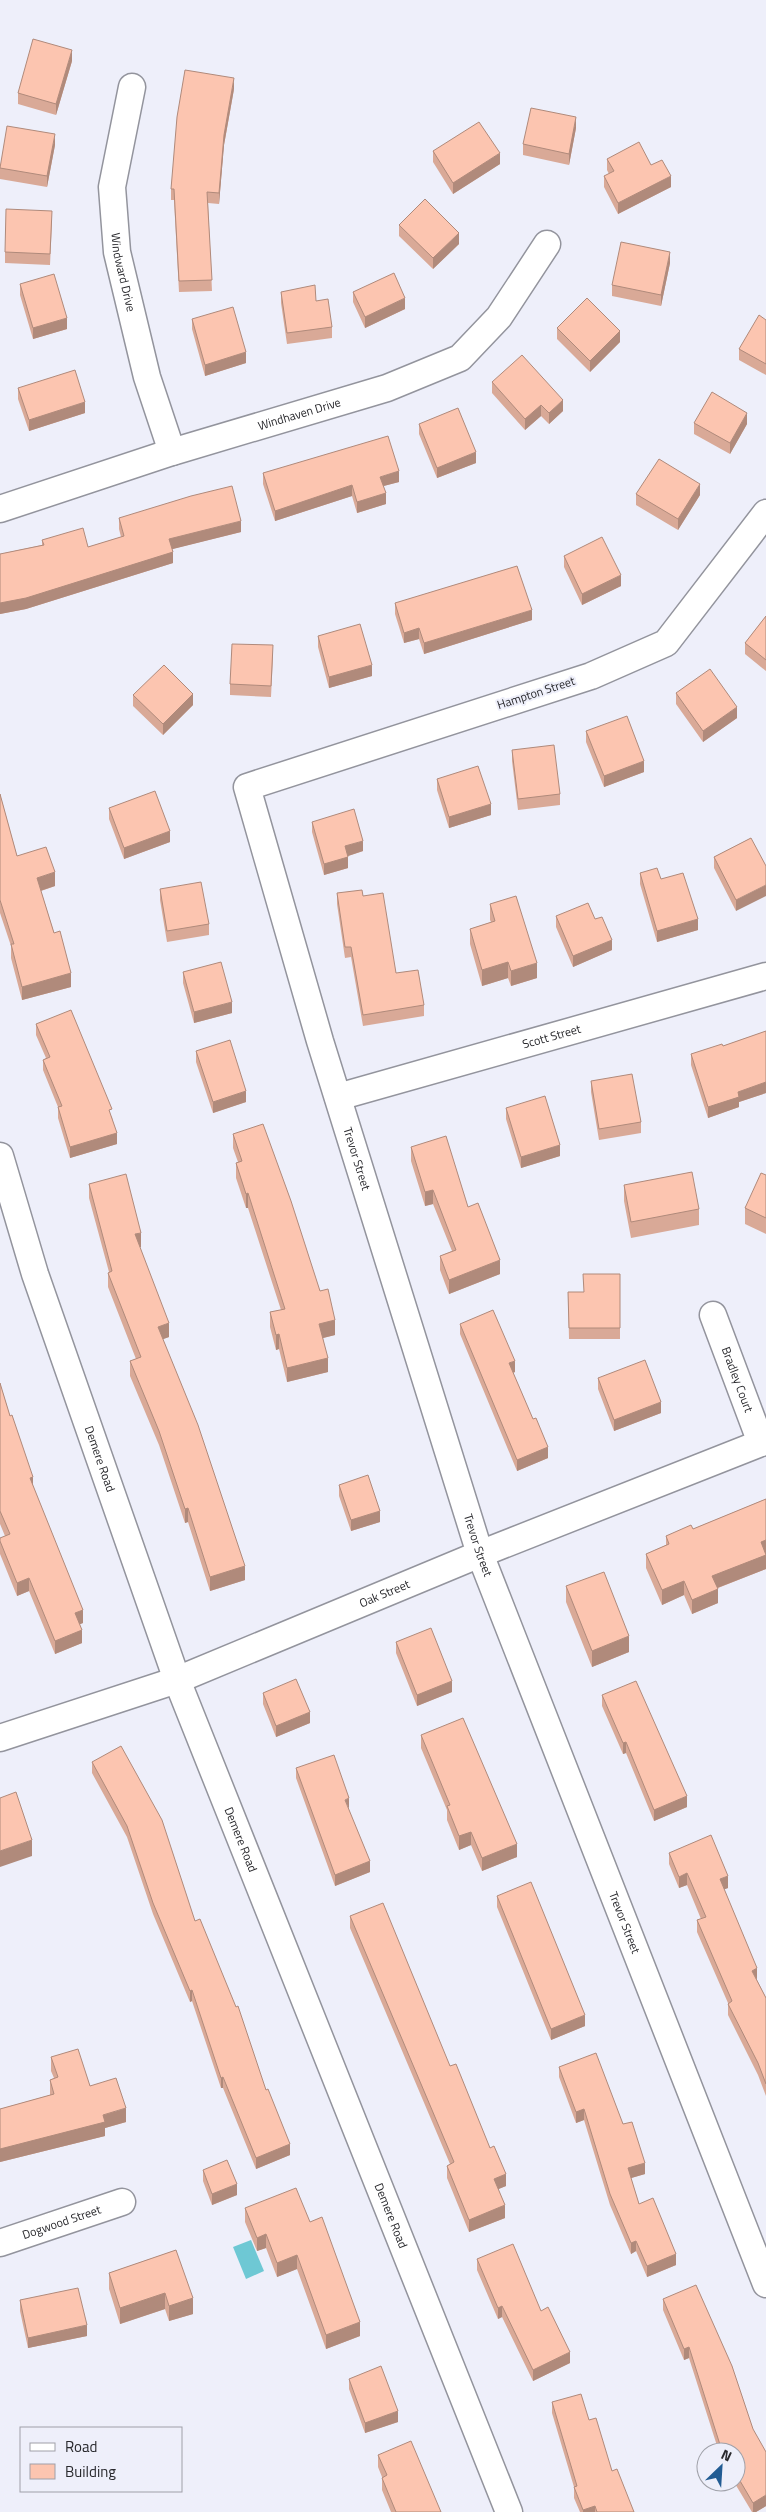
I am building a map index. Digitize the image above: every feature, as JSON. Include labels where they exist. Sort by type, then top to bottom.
[{"type":"street","name":"Windward Drive","points":[[132,87],[112,187],[117,252],[147,377],[172,452]]},
{"type":"street","name":"Windhaven Drive","points":[[0,509],[172,452],[387,388],[460,358],[499,317],[547,244]]},
{"type":"street","name":"Hampton Street","points":[[247,786],[591,676],[666,643],[766,513]]},
{"type":"street","name":"Trevor Street","points":[[247,786],[269,868],[338,1097],[480,1554],[766,2284]]},
{"type":"street","name":"Scott Street","points":[[338,1097],[766,976]]},
{"type":"street","name":"Demere Road","points":[[0,1156],[35,1274],[177,1680],[509,2512]]},
{"type":"street","name":"Bradley Court","points":[[713,1315],[764,1442]]},
{"type":"street","name":"Oak Street","points":[[0,1738],[177,1680],[480,1554],[764,1442]]},
{"type":"street","name":"Dogwood Street","points":[[0,2243],[122,2202]]},
{"type":"water","points":[[251,2240],[264,2271],[246,2279],[233,2247]]},
{"type":"building","points":[[33,39],[72,50],[56,104],[18,93]]},
{"type":"building","points":[[185,70],[234,78],[224,135],[219,193],[207,192],[212,280],[179,281],[174,189],[171,189],[177,117]]},
{"type":"building","points":[[531,108],[576,117],[569,154],[523,144]]},
{"type":"building","points":[[479,122],[500,153],[453,183],[433,151]]},
{"type":"building","points":[[7,126],[55,134],[47,176],[0,168]]},
{"type":"building","points":[[639,142],[651,165],[662,160],[671,176],[618,203],[604,176],[614,171],[607,159]]},
{"type":"building","points":[[425,199],[459,233],[433,258],[399,225]]},
{"type":"building","points":[[6,209],[52,211],[50,254],[5,252]]},
{"type":"building","points":[[621,242],[670,252],[661,295],[612,285]]},
{"type":"building","points":[[394,273],[405,298],[365,317],[353,292]]},
{"type":"building","points":[[54,274],[67,318],[33,328],[20,284]]},
{"type":"building","points":[[315,285],[316,301],[328,299],[332,327],[287,333],[281,292]]},
{"type":"building","points":[[587,298],[620,331],[590,361],[557,328]]},
{"type":"building","points":[[233,307],[246,352],[205,365],[192,319]]},
{"type":"building","points":[[759,315],[766,320],[766,364],[739,349]]},
{"type":"building","points":[[522,355],[563,400],[549,413],[541,405],[525,419],[492,382]]},
{"type":"building","points":[[75,370],[85,402],[29,420],[18,388]]},
{"type":"building","points":[[712,392],[747,413],[730,443],[694,423]]},
{"type":"building","points":[[458,408],[476,452],[437,468],[419,424]]},
{"type":"building","points":[[388,436],[399,471],[380,477],[386,493],[357,502],[352,485],[275,511],[263,473]]},
{"type":"building","points":[[659,459],[700,484],[678,519],[636,494]]},
{"type":"building","points":[[232,486],[241,521],[169,539],[173,552],[26,598],[0,603],[0,554],[44,545],[42,540],[83,528],[88,547],[124,536],[119,518],[191,496]]},
{"type":"building","points":[[602,537],[621,575],[582,594],[564,556]]},
{"type":"building","points":[[517,566],[532,610],[424,643],[419,628],[404,633],[395,603]]},
{"type":"building","points":[[766,616],[766,660],[745,643]]},
{"type":"building","points":[[360,624],[372,665],[329,677],[318,636]]},
{"type":"building","points":[[232,644],[273,645],[271,686],[230,684]]},
{"type":"building","points":[[164,665],[193,694],[163,724],[133,695]]},
{"type":"building","points":[[710,669],[737,707],[703,731],[676,693]]},
{"type":"building","points":[[627,716],[644,761],[604,776],[586,731]]},
{"type":"building","points":[[554,745],[560,794],[518,799],[512,750]]},
{"type":"building","points":[[478,766],[491,804],[449,817],[437,779]]},
{"type":"building","points":[[155,791],[170,831],[124,848],[109,808]]},
{"type":"building","points":[[0,794],[17,856],[46,847],[55,872],[37,878],[54,933],[60,931],[71,973],[22,987],[11,944],[14,944],[0,900]]},
{"type":"building","points":[[354,809],[363,841],[345,846],[348,857],[324,864],[312,822]]},
{"type":"building","points":[[751,838],[766,866],[766,885],[736,900],[714,857]]},
{"type":"building","points":[[657,868],[661,879],[683,873],[698,919],[657,931],[640,873]]},
{"type":"building","points":[[201,882],[209,924],[167,931],[160,889]]},
{"type":"building","points":[[362,890],[363,896],[383,893],[396,973],[418,970],[424,1005],[363,1015],[351,947],[345,947],[337,893]]},
{"type":"building","points":[[516,896],[537,963],[511,971],[508,962],[482,970],[470,929],[495,921],[490,904]]},
{"type":"building","points":[[588,903],[595,919],[602,917],[612,940],[573,956],[556,916]]},
{"type":"building","points":[[221,962],[232,1002],[194,1012],[183,972]]},
{"type":"building","points":[[71,1010],[112,1109],[109,1110],[117,1133],[70,1147],[58,1107],[62,1106],[43,1060],[50,1057],[36,1024]]},
{"type":"building","points":[[766,1031],[766,1082],[738,1092],[739,1097],[708,1107],[691,1054],[722,1044],[723,1046]]},
{"type":"building","points":[[230,1040],[246,1091],[213,1102],[196,1051]]},
{"type":"building","points":[[632,1074],[641,1122],[599,1129],[591,1081]]},
{"type":"building","points":[[545,1096],[560,1145],[521,1157],[506,1108]]},
{"type":"building","points":[[263,1124],[291,1201],[320,1291],[328,1289],[335,1320],[319,1324],[328,1358],[287,1368],[279,1334],[276,1335],[270,1312],[285,1309],[248,1193],[246,1194],[236,1163],[242,1161],[233,1134]]},
{"type":"building","points":[[446,1136],[468,1207],[478,1203],[500,1260],[449,1280],[440,1256],[456,1250],[433,1190],[425,1192],[411,1147]]},
{"type":"building","points":[[692,1172],[699,1209],[631,1222],[624,1185]]},
{"type":"building","points":[[761,1173],[766,1175],[766,1218],[745,1208]]},
{"type":"building","points":[[126,1174],[141,1233],[135,1234],[169,1323],[158,1327],[198,1425],[245,1566],[210,1577],[188,1508],[185,1509],[159,1431],[130,1361],[141,1357],[108,1273],[112,1271],[89,1184]]},
{"type":"building","points":[[583,1274],[620,1274],[620,1328],[569,1328],[568,1292],[584,1292]]},
{"type":"building","points":[[493,1310],[515,1361],[509,1363],[533,1419],[536,1418],[548,1447],[517,1460],[460,1324]]},
{"type":"building","points":[[645,1360],[661,1402],[614,1420],[598,1378]]},
{"type":"building","points":[[0,1383],[33,1477],[30,1478],[83,1610],[75,1613],[82,1630],[55,1641],[29,1578],[17,1583],[0,1541],[0,1538],[10,1534],[0,1511]]},
{"type":"building","points":[[368,1475],[380,1511],[351,1520],[339,1485]]},
{"type":"building","points":[[766,1499],[766,1540],[761,1542],[766,1555],[712,1576],[718,1589],[692,1600],[684,1581],[662,1590],[646,1554],[669,1544],[666,1536],[691,1525],[693,1529]]},
{"type":"building","points":[[604,1572],[629,1636],[592,1651],[566,1586]]},
{"type":"building","points":[[431,1628],[452,1681],[417,1695],[396,1642]]},
{"type":"building","points":[[296,1679],[310,1712],[276,1726],[263,1693]]},
{"type":"building","points":[[636,1681],[687,1796],[654,1810],[626,1742],[623,1743],[602,1695]]},
{"type":"building","points":[[463,1718],[517,1844],[482,1858],[471,1832],[459,1836],[447,1806],[450,1805],[421,1735]]},
{"type":"building","points":[[121,1746],[162,1820],[195,1921],[200,1919],[236,2007],[238,2006],[266,2090],[268,2089],[290,2144],[256,2158],[223,2077],[221,2078],[192,1990],[190,1991],[153,1903],[127,1826],[92,1762]]},
{"type":"building","points":[[334,1755],[349,1798],[345,1800],[370,1861],[335,1875],[296,1768]]},
{"type":"building","points":[[16,1792],[32,1840],[0,1851],[0,1798]]},
{"type":"building","points":[[711,1835],[728,1876],[720,1879],[757,1968],[752,1971],[766,1998],[766,2084],[758,2063],[728,2004],[732,2001],[697,1920],[706,1917],[687,1873],[679,1877],[669,1853]]},
{"type":"building","points":[[531,1882],[585,2015],[551,2029],[497,1896]]},
{"type":"building","points":[[383,1903],[450,2066],[456,2064],[490,2148],[494,2146],[506,2174],[494,2179],[505,2205],[469,2220],[447,2166],[454,2162],[350,1916]]},
{"type":"building","points":[[78,2049],[90,2086],[116,2078],[126,2108],[103,2115],[105,2122],[0,2149],[0,2109],[54,2094],[50,2080],[58,2077],[51,2057]]},
{"type":"building","points":[[596,2053],[623,2124],[632,2122],[645,2163],[628,2168],[639,2204],[653,2198],[676,2254],[647,2266],[636,2241],[631,2243],[610,2194],[584,2109],[576,2112],[559,2067]]},
{"type":"building","points":[[227,2160],[237,2184],[212,2194],[203,2170]]},
{"type":"building","points":[[296,2188],[310,2222],[322,2217],[360,2322],[326,2335],[297,2255],[277,2263],[266,2234],[257,2238],[245,2208]]},
{"type":"building","points":[[513,2244],[541,2311],[548,2307],[570,2352],[533,2370],[502,2306],[498,2308],[477,2259]]},
{"type":"building","points":[[176,2250],[193,2298],[169,2306],[165,2293],[120,2308],[109,2273]]},
{"type":"building","points":[[696,2285],[732,2366],[753,2429],[766,2452],[766,2495],[753,2503],[746,2491],[746,2442],[719,2442],[689,2347],[684,2349],[663,2299]]},
{"type":"building","points":[[78,2288],[87,2325],[28,2338],[20,2300]]},
{"type":"building","points":[[381,2366],[398,2411],[365,2423],[349,2379]]},
{"type":"building","points":[[581,2394],[589,2420],[596,2418],[612,2471],[617,2469],[634,2512],[597,2512],[595,2506],[583,2510],[574,2487],[577,2486],[552,2402]]},
{"type":"building","points":[[411,2441],[441,2512],[396,2512],[382,2478],[387,2475],[378,2455]]}]
